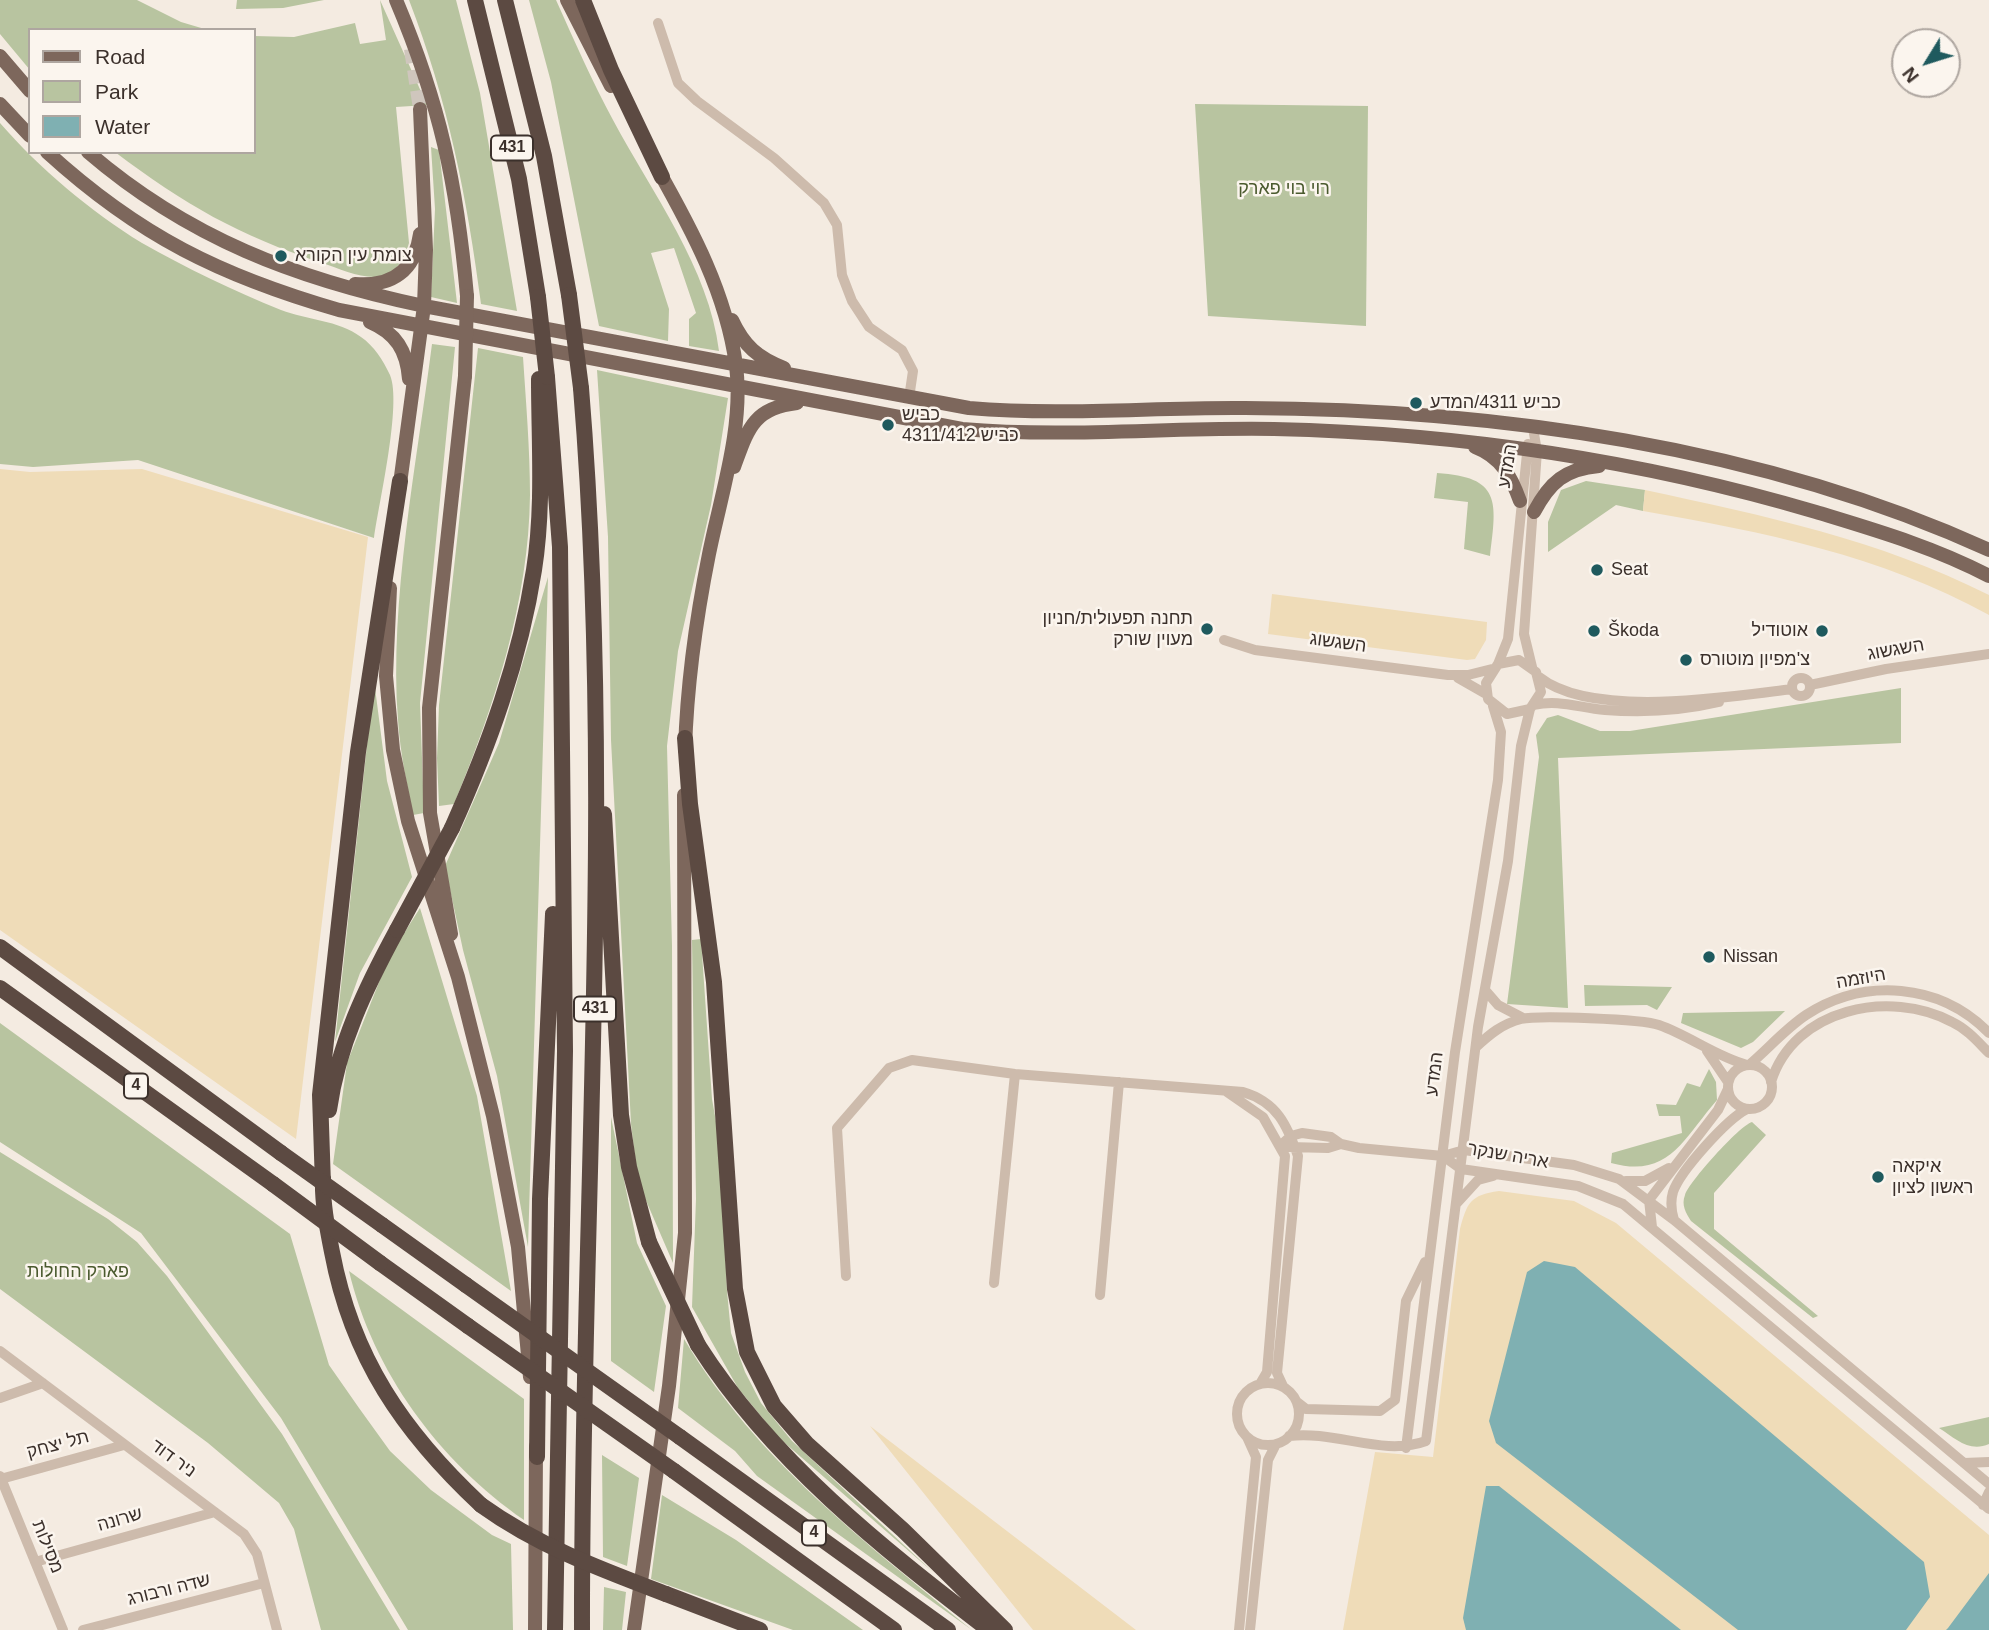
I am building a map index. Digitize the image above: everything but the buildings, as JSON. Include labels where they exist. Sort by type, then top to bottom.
[{"type":"highway","name":"431","points":[[475,0],[516,166],[538,304],[561,547],[565,1051],[555,1630]]},
{"type":"highway","name":"431","points":[[505,0],[556,214],[569,295],[581,388],[594,610],[595,1065],[589,1192],[582,1630]]},
{"type":"highway","points":[[516,0],[556,214]]},
{"type":"highway","points":[[583,0],[611,70],[662,177]]},
{"type":"highway","points":[[323,1185],[324,1143],[337,1068],[351,1025],[397,930],[452,828],[498,713],[526,615],[534,568],[539,508],[543,376]]},
{"type":"highway","points":[[400,481],[358,752],[321,1081],[319,1120],[323,1185],[337,1279],[351,1326],[370,1368],[401,1419],[481,1505],[522,1533],[568,1557],[760,1630]]},
{"type":"highway","points":[[594,610],[621,1115],[629,1167],[649,1241],[698,1345],[738,1404],[796,1468],[989,1630]]},
{"type":"highway","points":[[685,738],[690,804],[714,982],[735,1289],[747,1352],[774,1406],[797,1434],[903,1530],[1005,1630]]},
{"type":"highway","points":[[537,1457],[540,1199],[561,792]]},
{"type":"highway","name":"4","points":[[0,947],[281,1153],[948,1630]]},
{"type":"highway","name":"4","points":[[0,988],[894,1630]]},
{"type":"main road","points":[[396,0],[441,121],[457,207],[467,296],[465,376],[429,721],[430,813],[458,977]]},
{"type":"main road","points":[[568,0],[697,242],[741,337],[752,351],[765,361],[819,380]]},
{"type":"main road","points":[[0,56],[28,89]]},
{"type":"main road","points":[[0,104],[28,134]]},
{"type":"main road","points":[[420,109],[425,187],[424,306],[400,481],[386,655],[393,750],[408,821],[458,977],[493,1116],[518,1247],[537,1457],[535,1630]]},
{"type":"main road","points":[[49,154],[110,206],[193,257],[261,286],[339,310],[373,324],[394,337],[406,357],[411,400]]},
{"type":"main road","points":[[90,154],[128,186],[188,225],[242,252],[329,282],[424,306],[970,408],[1031,412],[1236,408],[1383,412],[1534,428],[1651,447],[1792,480],[1913,518],[1989,551]]},
{"type":"main road","points":[[329,282],[367,285],[388,281],[407,270],[418,243],[425,187]]},
{"type":"main road","points":[[634,1630],[669,1385],[685,1233],[685,738],[693,645],[730,453],[737,388],[736,366],[718,291]]},
{"type":"main road","points":[[339,310],[934,426],[1036,434],[1272,429],[1460,442],[1531,450],[1714,484],[1855,524],[1943,554],[1989,576]]},
{"type":"main road","points":[[716,518],[746,434],[757,419],[780,405],[813,402]]},
{"type":"main road","points":[[1460,442],[1479,449],[1500,463],[1511,479],[1520,501]]},
{"type":"main road","points":[[1534,512],[1544,493],[1560,476],[1585,467],[1620,465]]},
{"type":"street","points":[[658,23],[678,83],[697,101],[774,158],[824,203],[837,225],[842,275],[852,301],[869,327],[902,350],[913,370],[909,398]]},
{"type":"street","name":"המדע","points":[[1495,666],[1508,639],[1520,501],[1534,428]]},
{"type":"street","name":"המדע","points":[[1531,450],[1534,512],[1524,634],[1536,672]]},
{"type":"street","name":"השגשוג","points":[[1224,640],[1255,649],[1448,675],[1468,676],[1495,666]]},
{"type":"street","name":"השגשוג","points":[[1752,694],[1792,689],[1797,696],[1804,696],[1809,693],[1810,685],[1886,669],[1989,654]]},
{"type":"street","points":[[1512,659],[1569,694],[1618,701],[1752,694],[1693,708],[1655,712],[1599,709],[1560,702],[1532,707],[1515,715],[1493,706],[1486,694],[1486,683],[1495,666],[1512,659]]},
{"type":"street","points":[[1247,1437],[1266,1445],[1276,1444],[1289,1436],[1310,1433],[1406,1448],[1426,1441],[1476,1047],[1508,861],[1521,746],[1532,707],[1541,692],[1536,672]]},
{"type":"street","name":"השגשוג","points":[[1448,675],[1471,682],[1486,694]]},
{"type":"street","name":"המדע","points":[[1406,1448],[1456,1042],[1498,780],[1501,732],[1493,706]]},
{"type":"street","points":[[1485,990],[1498,1005],[1523,1018]]},
{"type":"street","name":"היוזמה","points":[[1748,1065],[1804,1016],[1830,1002],[1870,991],[1912,991],[1933,997],[1960,1009],[1989,1033]]},
{"type":"street","name":"היוזמה","points":[[1771,1082],[1789,1049],[1812,1028],[1839,1014],[1869,1007],[1896,1006],[1933,1013],[1956,1023],[1989,1053]]},
{"type":"street","points":[[1476,1047],[1504,1025],[1523,1018],[1651,1022],[1760,1068],[1771,1082],[1771,1092],[1765,1103],[1747,1109],[1732,1119],[1678,1183],[1671,1201],[1674,1220]]},
{"type":"street","points":[[1703,1046],[1728,1086],[1732,1101],[1747,1109]]},
{"type":"street","points":[[846,1276],[837,1129],[844,1117],[889,1068],[912,1060],[1015,1074],[1224,1090],[1256,1096],[1274,1108],[1291,1136],[1298,1156],[1277,1373],[1283,1386],[1306,1409],[1380,1411],[1395,1399],[1406,1301],[1430,1254]]},
{"type":"street","points":[[1652,1227],[1649,1200],[1718,1110],[1735,1071],[1748,1065]]},
{"type":"street","points":[[994,1283],[1015,1074]]},
{"type":"street","points":[[1100,1296],[1119,1082]]},
{"type":"street","points":[[1224,1090],[1263,1117],[1285,1156],[1267,1372],[1259,1384]]},
{"type":"street","points":[[1466,1127],[1477,1143],[1501,1155]]},
{"type":"street","points":[[1280,1146],[1291,1136],[1302,1133],[1331,1137],[1341,1144]]},
{"type":"street","points":[[1280,1146],[1296,1149],[1328,1148],[1341,1144],[1443,1156]]},
{"type":"street","name":"אריה שנקר","points":[[1443,1156],[1464,1150],[1574,1165],[1619,1179],[1674,1220],[1989,1484]]},
{"type":"street","name":"אריה שנקר","points":[[1443,1156],[1461,1168],[1593,1190],[1623,1204],[1987,1505]]},
{"type":"street","points":[[1619,1179],[1645,1181],[1674,1165]]},
{"type":"street","points":[[1455,1205],[1478,1180],[1504,1175]]},
{"type":"street","name":"ניר דוד","points":[[0,1351],[215,1512],[250,1542],[277,1630]]},
{"type":"street","points":[[0,1398],[43,1383]]},
{"type":"street","points":[[1239,1630],[1256,1457],[1241,1430],[1237,1410],[1245,1392],[1259,1384],[1273,1383],[1283,1386]]},
{"type":"street","points":[[1289,1436],[1298,1423],[1297,1402]]},
{"type":"street","points":[[1250,1630],[1268,1460],[1276,1444]]},
{"type":"street","name":"תל יצחק","points":[[1,1477],[124,1445]]},
{"type":"street","points":[[1964,1463],[1989,1462]]},
{"type":"street","name":"מסילות","points":[[1,1477],[63,1630]]},
{"type":"street","points":[[1987,1505],[1989,1492]]},
{"type":"street","name":"שרונה","points":[[35,1562],[215,1512]]},
{"type":"street","name":"שדה ורבורג","points":[[83,1630],[264,1583]]},
{"type":"green space","points":[[0,0],[137,0],[181,22],[201,28],[28,28],[28,68],[0,34]]},
{"type":"green space","points":[[237,0],[324,0],[283,8],[236,9]]},
{"type":"green space","points":[[380,0],[427,105],[396,107],[409,243],[398,266],[388,274],[368,277],[354,274],[238,230],[165,188],[118,154],[256,154],[256,36],[294,37],[355,23],[360,44],[386,40]]},
{"type":"green space","points":[[409,0],[456,0],[480,93],[517,311],[481,304],[462,187],[445,112]]},
{"type":"green space","points":[[529,0],[556,0],[605,105],[691,261],[704,290],[719,351],[689,346],[689,319],[696,313],[674,248],[651,253],[669,309],[668,341],[599,326],[551,82]]},
{"type":"green space","name":"רוי בוי פארק","points":[[1195,104],[1368,106],[1366,326],[1208,316]]},
{"type":"green space","points":[[0,123],[28,154],[66,188],[142,243],[263,303],[352,331],[374,349],[390,375],[393,389],[392,430],[374,538],[138,460],[33,467],[0,464]]},
{"type":"green space","points":[[431,147],[439,150],[457,303],[431,297],[435,209]]},
{"type":"green space","points":[[432,344],[455,347],[420,703],[424,813],[413,815],[399,732],[397,628],[406,532]]},
{"type":"green space","points":[[478,348],[523,357],[530,478],[528,535],[507,653],[483,730],[454,804],[439,806],[439,705]]},
{"type":"green space","points":[[597,370],[728,398],[711,505],[678,651],[667,746],[672,946],[673,1263],[638,1182],[631,1124],[611,740],[608,537]]},
{"type":"green space","points":[[1437,473],[1473,480],[1490,495],[1494,520],[1490,556],[1464,549],[1468,502],[1434,498]]},
{"type":"green space","points":[[1586,481],[1645,490],[1643,511],[1616,505],[1548,552],[1548,522],[1561,490]]},
{"type":"green space","points":[[548,577],[528,1247],[497,1076],[463,950],[445,866],[499,743]]},
{"type":"green space","points":[[374,680],[387,781],[412,877],[360,973],[335,1042]]},
{"type":"green space","points":[[1901,688],[1901,743],[1558,758],[1568,1008],[1507,1004],[1539,757],[1536,735],[1547,718],[1558,715],[1600,731],[1630,731]]},
{"type":"green space","points":[[420,908],[477,1096],[511,1291],[333,1164],[347,1063],[389,957]]},
{"type":"green space","points":[[701,939],[712,1099],[721,1150],[731,1333],[745,1372],[761,1403],[792,1441],[934,1573],[778,1437],[738,1388],[692,1307],[696,1199],[692,940]]},
{"type":"green space","points":[[1584,985],[1672,987],[1657,1010],[1647,1005],[1585,1006]]},
{"type":"green space","points":[[1785,1011],[1753,1042],[1741,1048],[1681,1023],[1683,1013]]},
{"type":"green space","points":[[0,1023],[290,1234],[329,1365],[359,1408],[390,1451],[431,1490],[492,1535],[511,1544],[513,1630],[408,1630],[281,1418],[141,1233],[0,1142]]},
{"type":"green space","points":[[1709,1069],[1716,1082],[1717,1100],[1673,1152],[1647,1165],[1611,1163],[1612,1153],[1682,1133],[1680,1116],[1659,1116],[1656,1104],[1676,1105],[1687,1083],[1700,1087]]},
{"type":"green space","points":[[611,1117],[637,1243],[666,1306],[654,1392],[611,1361]]},
{"type":"green space","points":[[1752,1122],[1766,1135],[1714,1193],[1714,1229],[1818,1316],[1813,1318],[1691,1221],[1685,1209],[1688,1188],[1726,1143]]},
{"type":"green space","name":"פארק החולות","points":[[0,1152],[108,1219],[137,1242],[167,1276],[282,1434],[400,1630],[321,1630],[294,1529],[279,1503],[208,1443],[0,1289]]},
{"type":"green space","points":[[349,1271],[524,1399],[524,1520],[493,1497],[464,1470],[414,1411],[375,1344]]},
{"type":"green space","points":[[684,1339],[713,1383],[779,1461],[853,1531],[972,1630],[757,1476],[735,1451],[678,1408]]},
{"type":"green space","points":[[1989,1417],[1989,1444],[1982,1446],[1969,1446],[1939,1428]]},
{"type":"green space","points":[[602,1455],[639,1478],[627,1566],[603,1557]]},
{"type":"green space","points":[[662,1495],[736,1540],[863,1630],[793,1630],[651,1579]]},
{"type":"green space","points":[[604,1587],[626,1592],[622,1630],[603,1630]]},
{"type":"sand","points":[[0,469],[30,472],[142,469],[368,537],[296,1139],[0,930]]},
{"type":"sand","points":[[1645,490],[1820,531],[1905,559],[1989,595],[1989,615],[1948,594],[1864,561],[1777,537],[1643,511]]},
{"type":"sand","points":[[1272,594],[1487,622],[1486,640],[1475,659],[1467,660],[1268,634]]},
{"type":"sand","points":[[1499,1191],[1574,1201],[1616,1223],[1989,1535],[1989,1630],[1343,1630],[1375,1452],[1433,1457],[1460,1229],[1471,1202],[1482,1195]]},
{"type":"sand","points":[[870,1426],[1136,1630],[1033,1630]]},
{"type":"water","points":[[1544,1261],[1575,1267],[1924,1562],[1930,1597],[1906,1630],[1738,1630],[1496,1443],[1489,1421],[1527,1272]]},
{"type":"water","points":[[1486,1486],[1499,1486],[1681,1630],[1466,1630],[1463,1618]]},
{"type":"water","points":[[1989,1573],[1989,1630],[1946,1630],[1948,1628]]},
{"type":"tunnel","points":[[411,49],[420,109]]},
{"type":"place","name":"צומת עין הקורא","points":[[281,256]]},
{"type":"place","name":"כביש 4311/המדע","points":[[1416,403]]},
{"type":"place","name":"כביש 4311/כביש 412","points":[[888,425]]},
{"type":"place","name":"Seat","points":[[1597,570]]},
{"type":"place","name":"תחנה תפעולית/חניון מעוין שורק","points":[[1207,629]]},
{"type":"place","name":"Škoda","points":[[1594,631]]},
{"type":"place","name":"אוטודיל","points":[[1822,631]]},
{"type":"place","name":"צ'מפיון מוטורס","points":[[1686,660]]},
{"type":"place","name":"Nissan","points":[[1709,957]]},
{"type":"place","name":"איקאה ראשון לציון","points":[[1878,1177]]}]
